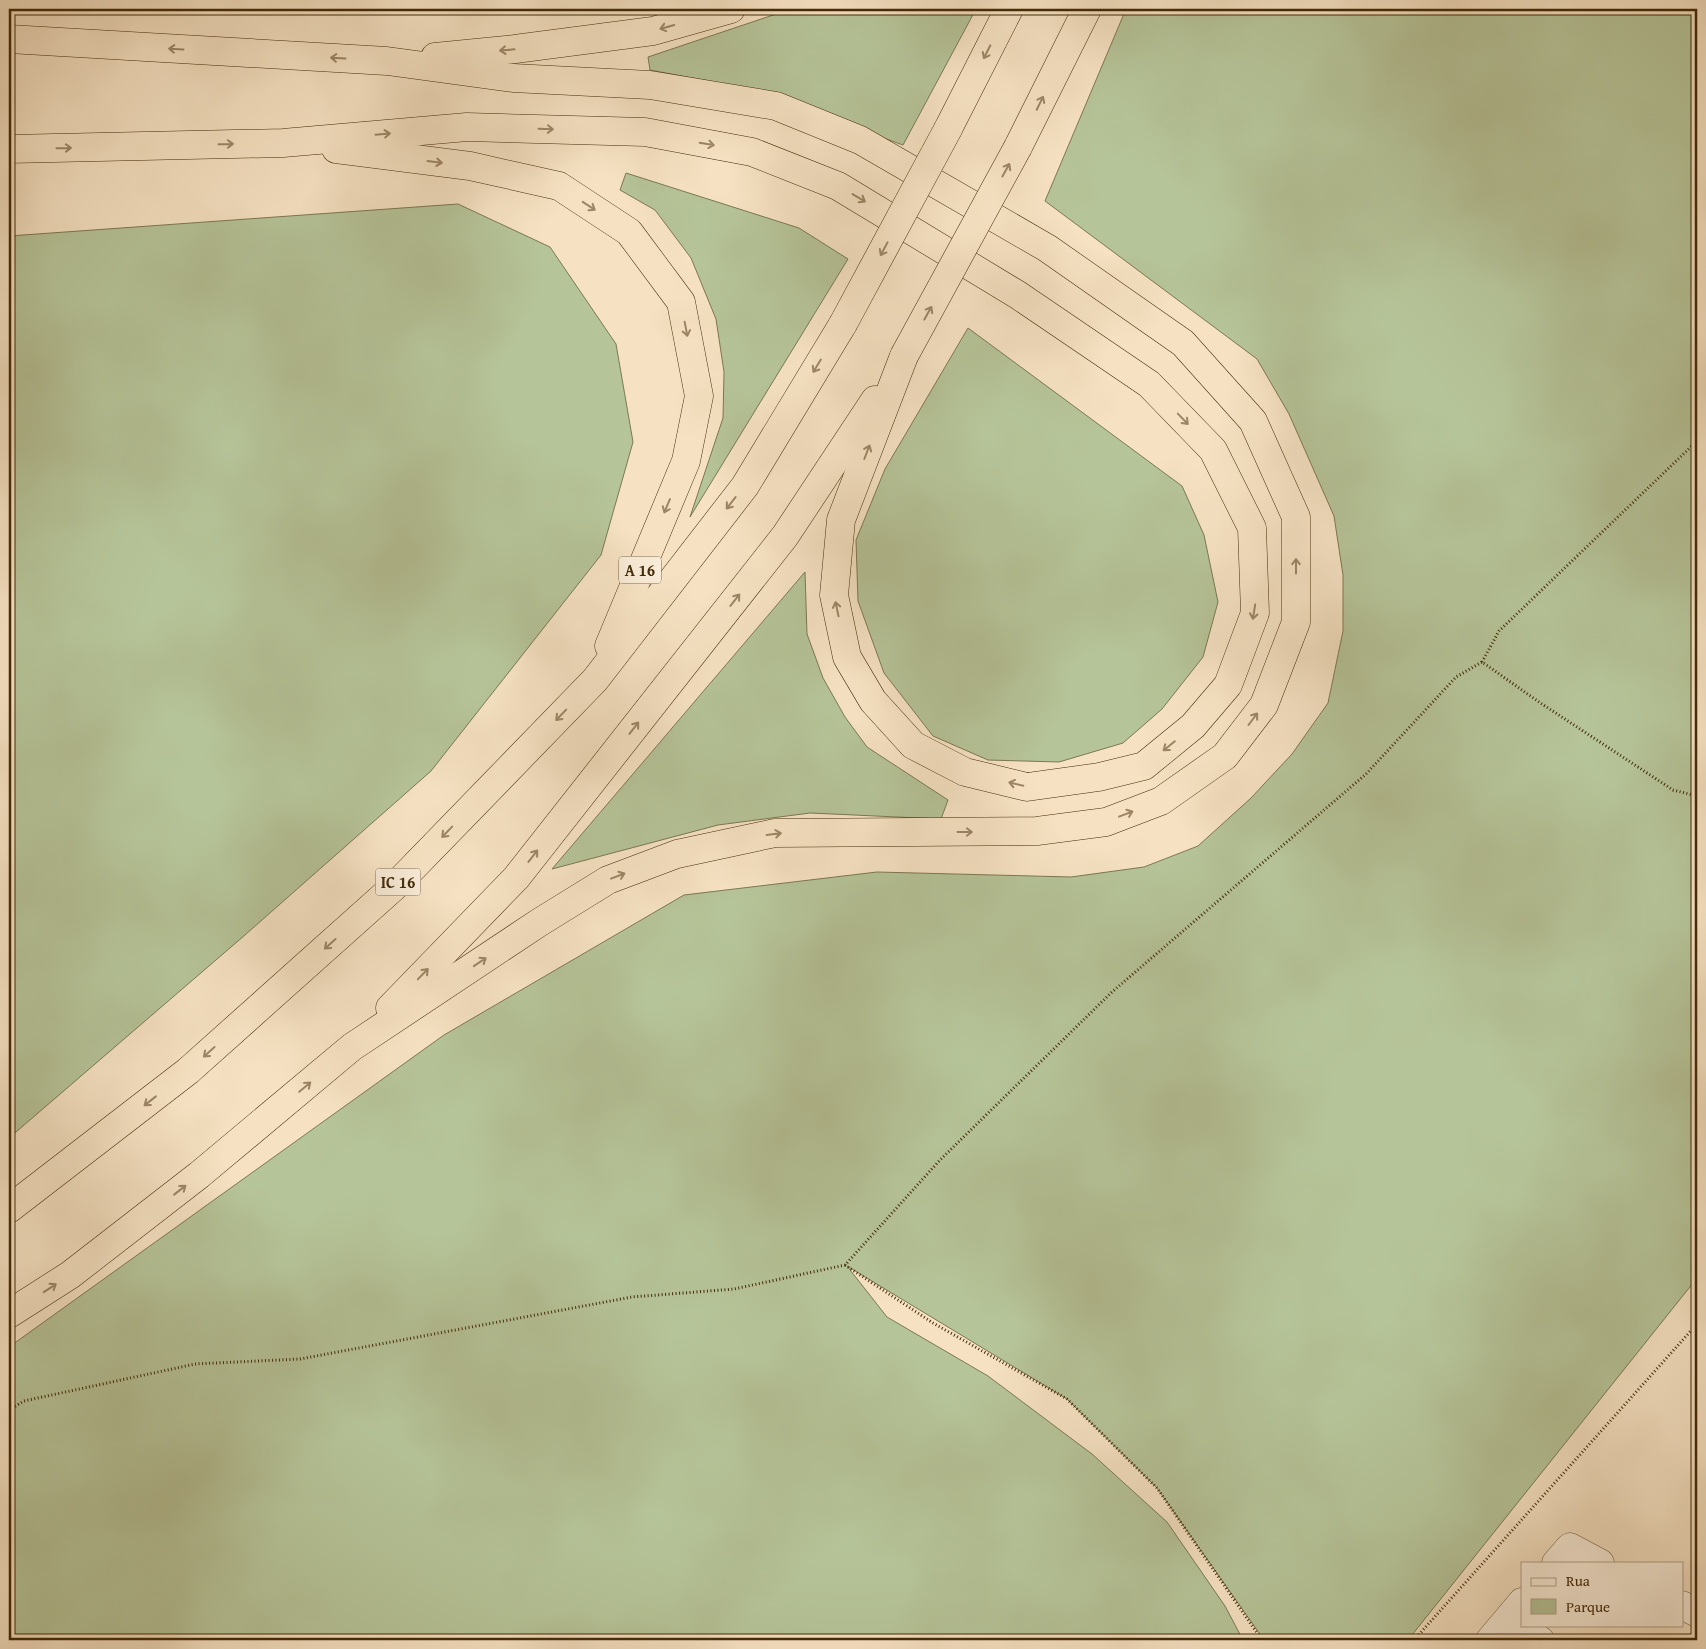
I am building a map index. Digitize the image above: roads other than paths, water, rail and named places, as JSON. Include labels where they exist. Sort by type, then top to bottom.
[{"type":"highway","points":[[387,61],[515,49],[653,31],[731,9]]},
{"type":"highway","points":[[595,680],[744,486],[843,324],[948,129],[1008,9]]},
{"type":"highway","points":[[352,1047],[516,878],[785,536],[904,356],[1018,147],[1087,9]]},
{"type":"highway","points":[[9,1314],[70,1275],[176,1192],[352,1047],[540,922],[608,880],[677,854],[776,833],[1037,831],[1106,822],[1161,801],[1225,756],[1264,705],[1296,622],[1296,517],[1253,421],[1183,343],[1047,248],[860,140],[776,106],[650,85],[513,78],[387,61],[15,40]]},
{"type":"highway","points":[[11,148],[283,143],[466,127],[645,132],[752,152],[838,186],[1018,295],[1149,384],[1213,450],[1252,528],[1255,613],[1228,685],[1193,726],[1144,766],[1099,777],[1027,787],[965,772],[913,745],[873,701],[847,657],[834,595],[841,520],[904,356]]},
{"type":"highway","name":"A 16","points":[[283,143],[470,166],[559,186],[629,232],[681,302],[699,396],[686,461],[595,680]]},
{"type":"highway","name":"IC 16","points":[[9,1209],[188,1071],[396,885],[595,680]]},
{"type":"street","points":[[1557,1562],[1570,1547],[1598,1562]]},
{"type":"street","points":[[1684,1606],[1697,1613]]},
{"type":"street","points":[[1506,1622],[1540,1640]]}]
